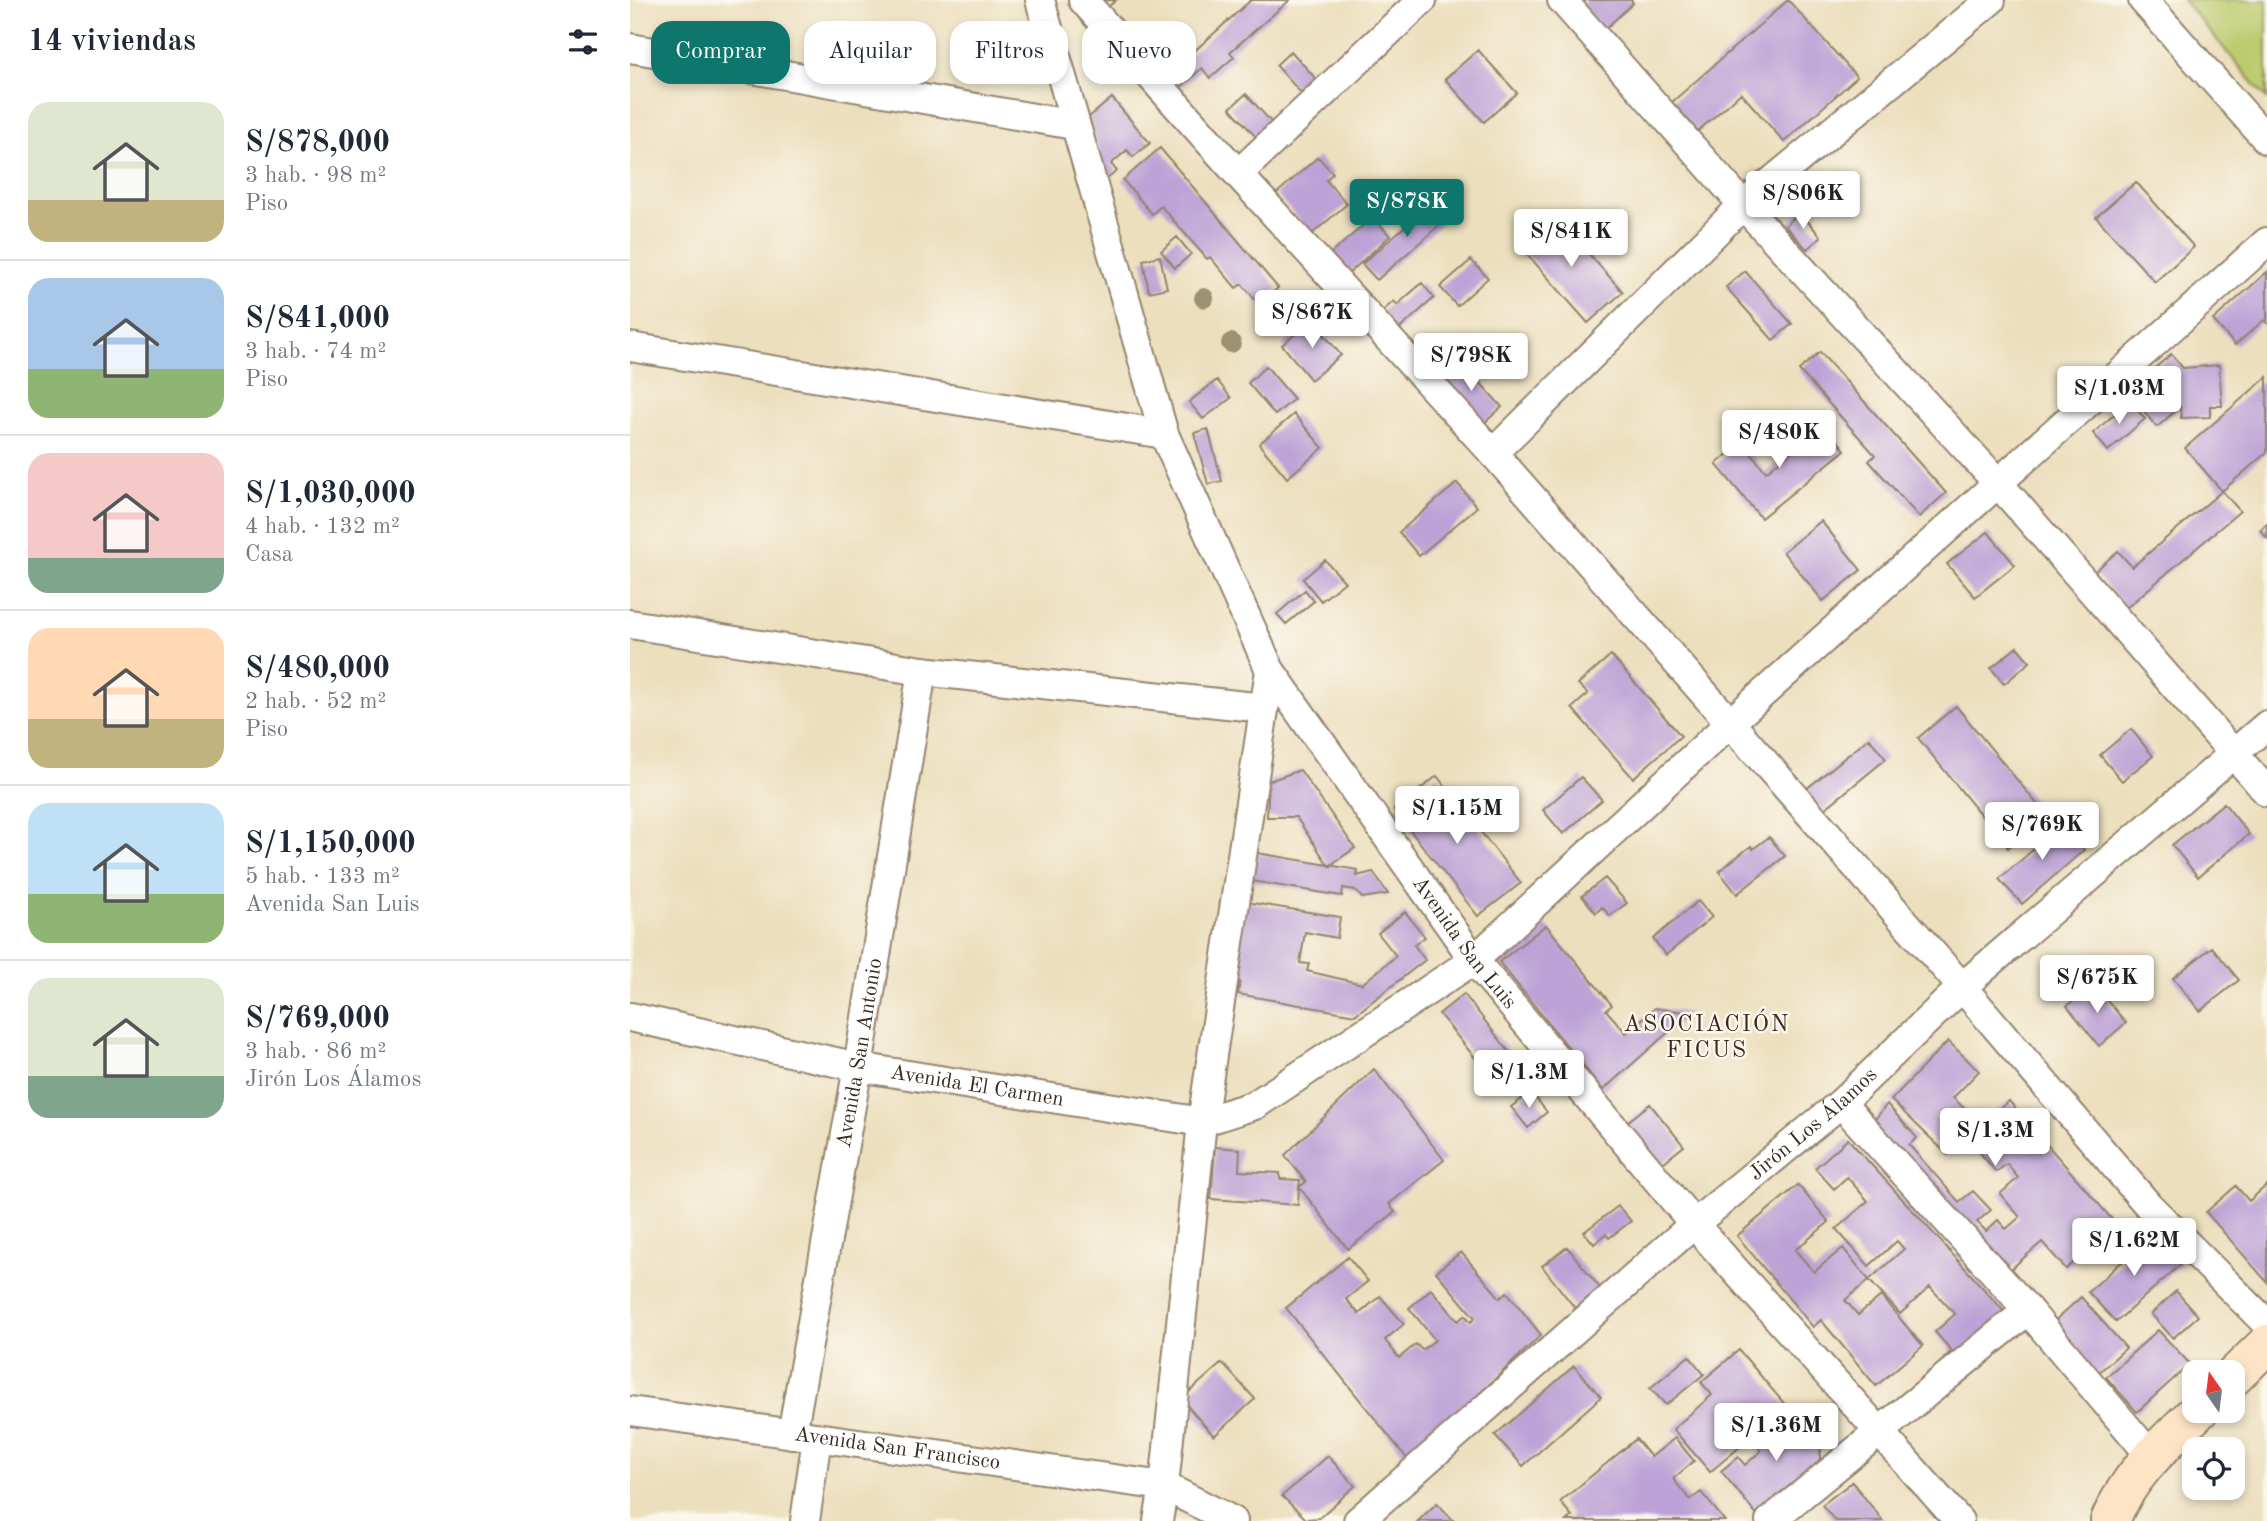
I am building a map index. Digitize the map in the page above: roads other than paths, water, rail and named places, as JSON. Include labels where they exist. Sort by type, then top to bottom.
[{"type":"street","name":"Avenida San Luis","points":[[1040,0],[1164,434],[1270,670],[1474,960],[1694,1224],[1959,1521]]},
{"type":"street","points":[[1083,0],[1493,453],[1731,722],[2148,1205],[2267,1324]]},
{"type":"street","points":[[1238,174],[1422,0]]},
{"type":"street","points":[[1562,0],[1743,205],[1998,483],[2267,792]]},
{"type":"street","points":[[1493,453],[1743,205],[1991,0]]},
{"type":"street","points":[[2143,0],[2267,140]]},
{"type":"street","points":[[630,48],[1074,125]]},
{"type":"street","points":[[1202,1122],[1255,1105],[1474,960],[1731,722],[2267,242]]},
{"type":"street","points":[[630,347],[1164,434]]},
{"type":"street","points":[[630,624],[922,671],[1264,708]]},
{"type":"street","points":[[1158,1521],[1164,1486],[1202,1122],[1270,670]]},
{"type":"street","name":"Avenida San Antonio","points":[[805,1521],[804,1436],[858,1067],[922,671]]},
{"type":"street","name":"Jirón Los Álamos","points":[[1358,1521],[1694,1224],[1841,1103],[1962,987],[2267,725]]},
{"type":"street","name":"Avenida El Carmen","points":[[630,1017],[858,1067],[1202,1122]]},
{"type":"street","points":[[1841,1103],[2028,1310],[2151,1456]]},
{"type":"street","points":[[1770,1521],[2028,1310]]},
{"type":"street","points":[[2245,1365],[2267,1344]]},
{"type":"street","name":"Avenida San Francisco","points":[[630,1411],[1164,1486],[1233,1521]]},
{"type":"street","points":[[2110,1521],[2119,1498],[2151,1456],[2185,1423]]},
{"type":"district","name":"ASOCIACIÓN FICUS","points":[[1707,1037]]}]
